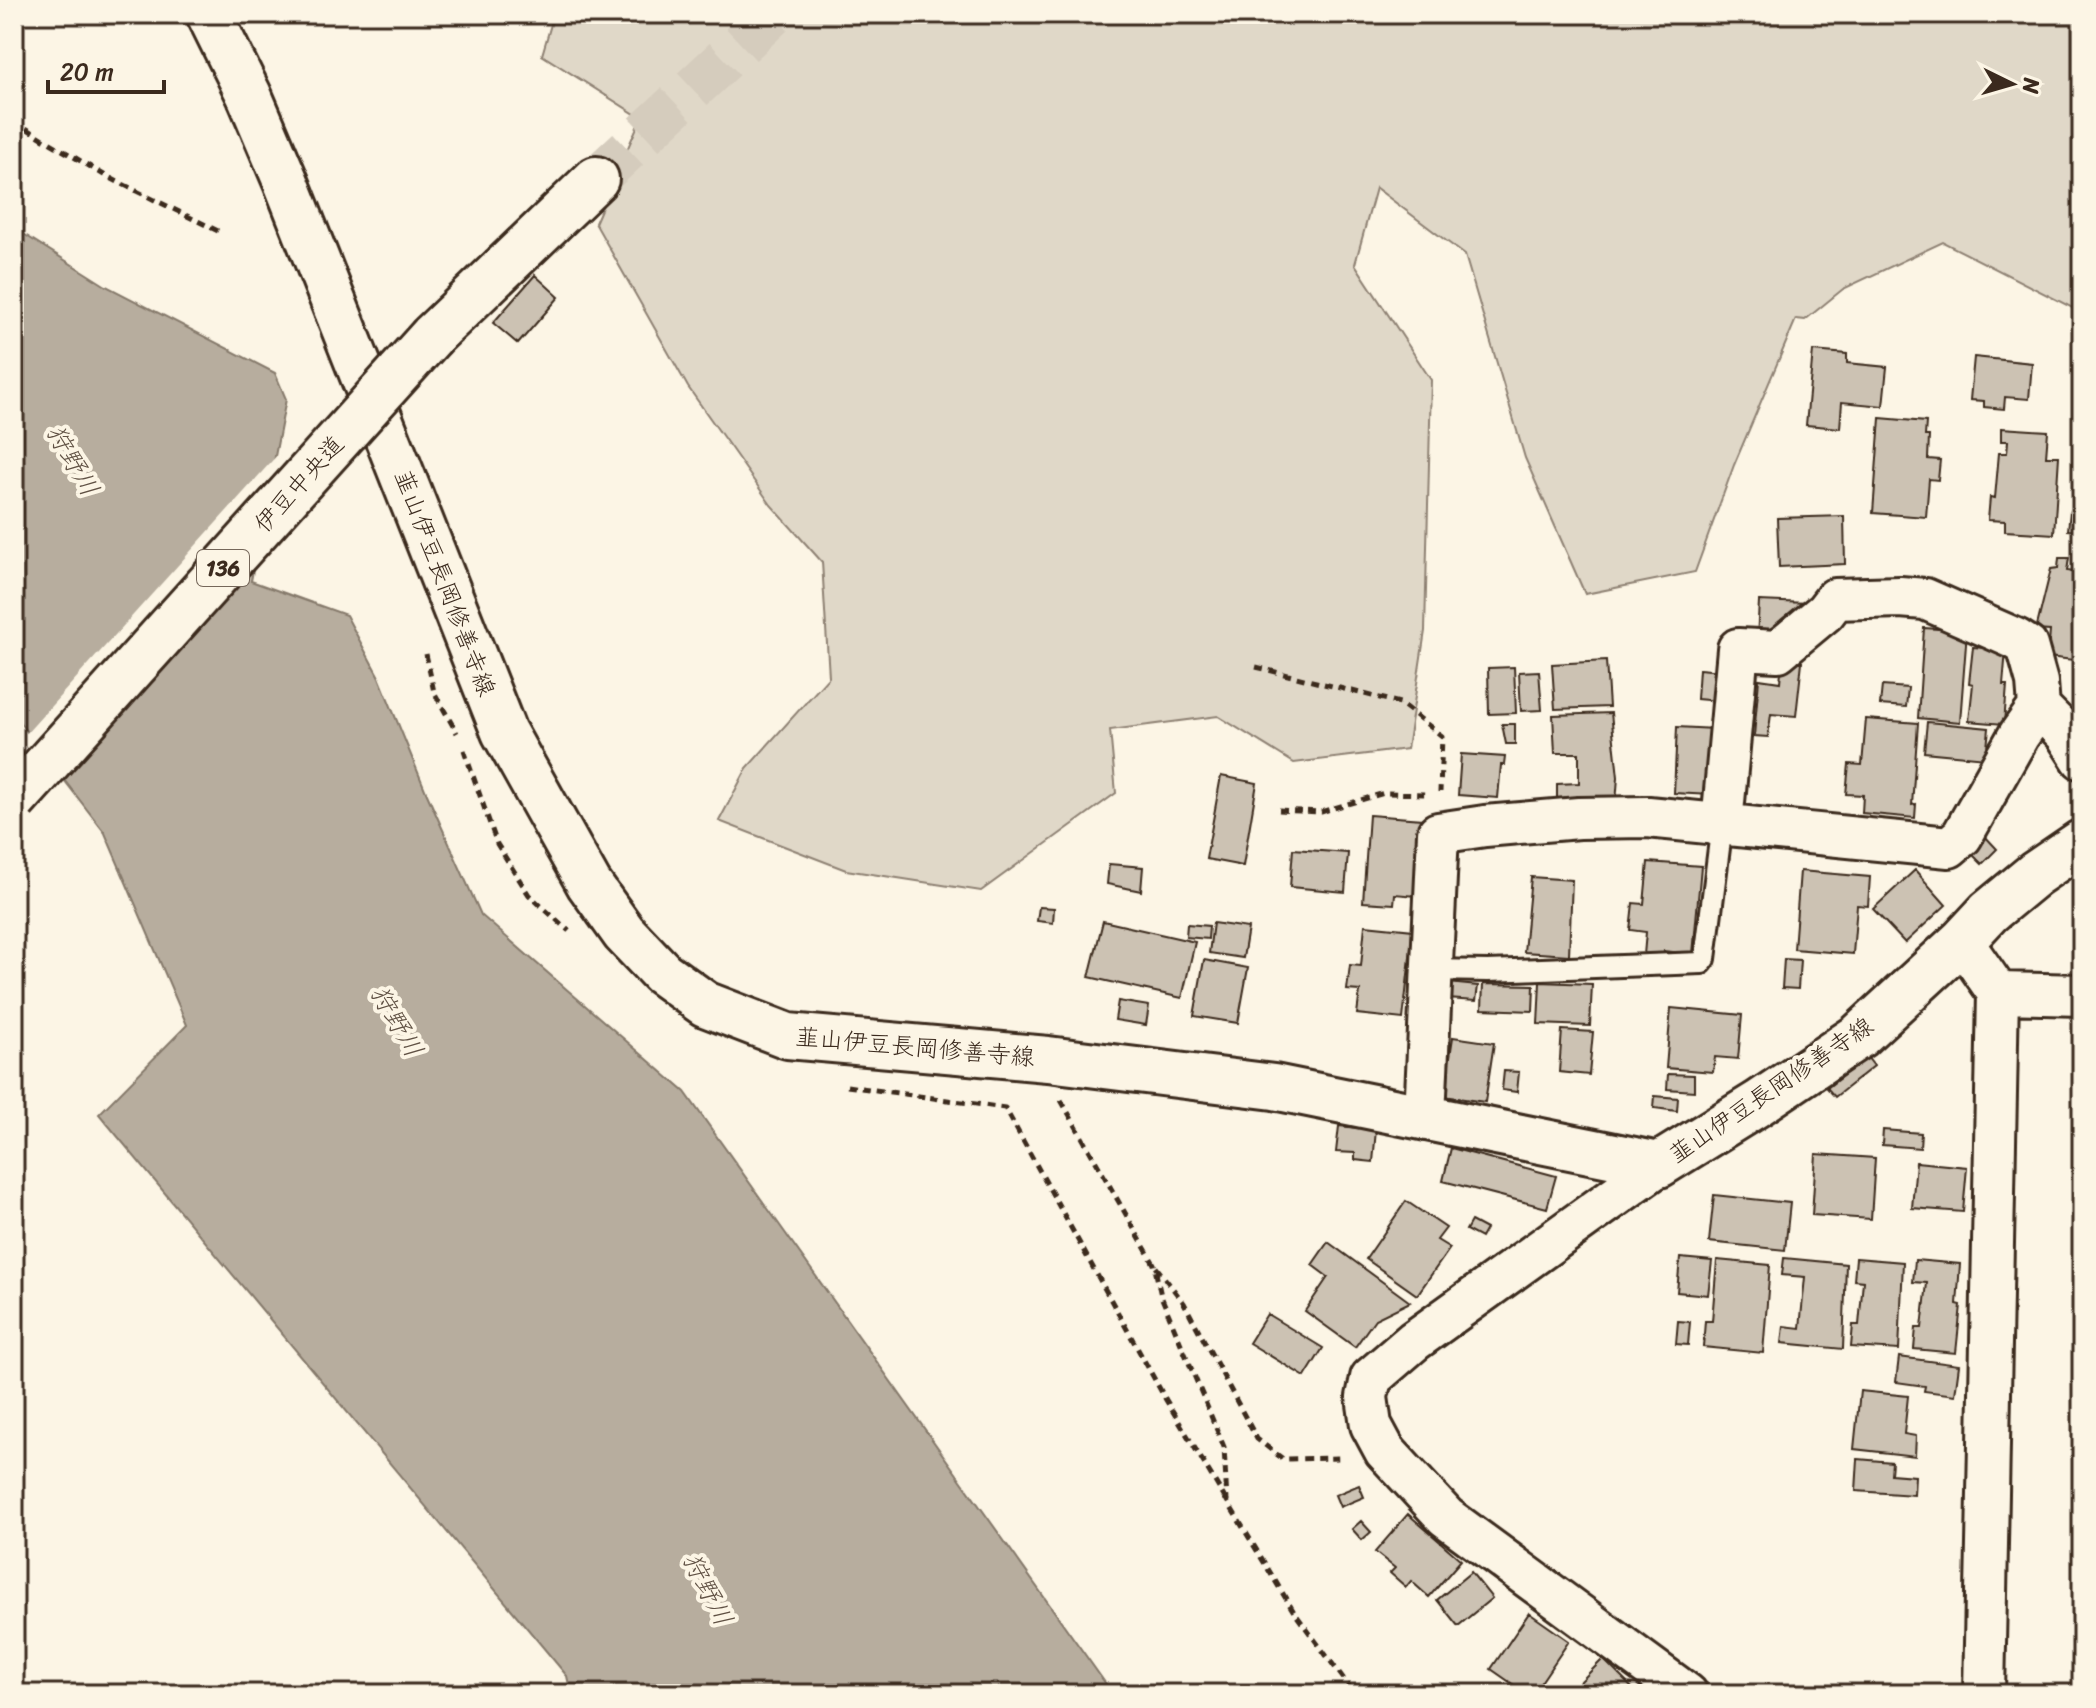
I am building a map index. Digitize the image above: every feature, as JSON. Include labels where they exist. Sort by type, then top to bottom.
[{"type":"main road","name":"韮山伊豆長岡修善寺線","points":[[209,14],[249,95],[286,182],[504,732],[589,884],[624,933],[662,973],[705,1004],[788,1036],[1048,1059],[1274,1087],[1659,1165],[1859,1036],[1989,912],[2035,874],[2082,842]]},
{"type":"main road","name":"伊豆中央道","points":[[14,772],[425,329],[589,173]]},
{"type":"main road","name":"伊豆中央道","points":[[14,800],[425,329]]},
{"type":"street","points":[[1425,1116],[1438,833],[1579,818],[1648,817],[1949,847],[1962,836],[2019,735],[2039,707],[2037,682],[2027,646],[1925,599],[1900,597],[1835,599],[1825,612],[1778,651],[1738,649],[1722,824]]},
{"type":"street","points":[[2039,707],[2066,734],[2082,759]]},
{"type":"street","points":[[1962,941],[1998,993],[1984,1694]]},
{"type":"street","points":[[1998,993],[2082,995]]},
{"type":"street","points":[[1659,1165],[1414,1341],[1371,1378],[1367,1397],[1371,1425],[1385,1451],[1446,1517],[1687,1694]]},
{"type":"lane","points":[[1430,970],[1488,971],[1702,963],[1722,824]]},
{"type":"path","points":[[14,121],[104,175],[220,232]]},
{"type":"path","points":[[1256,667],[1400,703],[1442,736],[1440,795],[1384,793],[1321,812],[1279,810]]},
{"type":"path","points":[[1048,1059],[1055,1091],[1154,1264],[1184,1303],[1257,1439],[1283,1459],[1342,1458],[1385,1451]]},
{"type":"path","points":[[842,1086],[1005,1108],[1166,1400],[1294,1612],[1355,1694]]},
{"type":"path","points":[[1154,1264],[1161,1296],[1224,1447],[1227,1501]]},
{"type":"shaded area","points":[[554,14],[2082,14],[2082,321],[2071,307],[1943,242],[1843,289],[1805,320],[1796,319],[1734,465],[1695,572],[1585,594],[1525,458],[1465,255],[1376,188],[1355,264],[1431,380],[1425,631],[1407,749],[1294,763],[1218,716],[1110,730],[1116,793],[981,891],[846,870],[719,821],[747,768],[829,677],[822,562],[771,505],[688,387],[595,223],[641,118],[542,55]]},
{"type":"water","name":"狩野川","points":[[14,228],[106,286],[275,373],[286,399],[251,581],[346,615],[379,677],[481,915],[685,1092],[1113,1694],[571,1694],[567,1676],[99,1114],[187,1025],[105,833],[14,715]]},
{"type":"pier","points":[[280,452],[262,545],[55,776],[25,735]]},
{"type":"building","points":[[535,275],[559,297],[518,344],[493,323]]},
{"type":"building","points":[[1813,351],[1847,354],[1847,363],[1887,367],[1883,406],[1842,402],[1840,428],[1806,425]]},
{"type":"building","points":[[1974,357],[2032,363],[2029,399],[2005,397],[2004,409],[1984,407],[1984,401],[1970,400]]},
{"type":"building","points":[[1880,418],[1926,422],[1928,459],[1940,460],[1938,480],[1929,479],[1926,517],[1873,513]]},
{"type":"building","points":[[2001,428],[2048,431],[2046,456],[2059,456],[2054,534],[2005,531],[2005,521],[1988,520],[1990,497],[1995,498],[1999,453],[2007,453],[2008,441],[2001,441]]},
{"type":"building","points":[[2070,511],[2082,511],[2082,531],[2068,530]]},
{"type":"building","points":[[1844,516],[1845,564],[1779,567],[1777,518]]},
{"type":"building","points":[[2059,558],[2069,558],[2067,571],[2082,573],[2082,661],[2048,657],[2050,631],[2036,630],[2051,569],[2058,568]]},
{"type":"building","points":[[1759,601],[1808,603],[1774,640],[1757,639]]},
{"type":"building","points":[[1924,628],[1967,631],[1960,722],[1918,718]]},
{"type":"building","points":[[1973,647],[2006,650],[2004,724],[1969,721]]},
{"type":"building","points":[[1782,660],[1802,662],[1796,716],[1771,714],[1768,737],[1754,736],[1759,679],[1780,682]]},
{"type":"building","points":[[1606,661],[1609,707],[1555,709],[1552,664]]},
{"type":"building","points":[[1514,667],[1516,713],[1489,714],[1488,668]]},
{"type":"building","points":[[1699,669],[1721,671],[1718,701],[1697,699]]},
{"type":"building","points":[[1539,671],[1542,710],[1521,711],[1519,672]]},
{"type":"building","points":[[1882,686],[1908,688],[1906,707],[1880,705]]},
{"type":"building","points":[[1611,713],[1618,777],[1616,803],[1557,804],[1557,784],[1579,783],[1579,753],[1555,753],[1553,715]]},
{"type":"building","points":[[1866,719],[1918,723],[1912,805],[1916,804],[1915,818],[1862,813],[1863,795],[1846,794],[1849,764],[1862,765]]},
{"type":"building","points":[[1927,722],[1989,728],[1986,758],[1924,752]]},
{"type":"building","points":[[1502,724],[1515,724],[1515,744],[1506,744]]},
{"type":"building","points":[[1677,727],[1715,729],[1711,795],[1674,793]]},
{"type":"building","points":[[1461,754],[1505,757],[1504,765],[1501,765],[1498,798],[1458,795]]},
{"type":"building","points":[[1221,776],[1257,783],[1243,866],[1206,859]]},
{"type":"building","points":[[1369,815],[1422,819],[1416,896],[1395,894],[1394,904],[1363,902]]},
{"type":"building","points":[[1983,834],[1997,849],[1982,864],[1967,849]]},
{"type":"building","points":[[1293,849],[1348,853],[1345,892],[1290,887]]},
{"type":"building","points":[[1648,862],[1701,866],[1693,954],[1664,951],[1664,957],[1644,955],[1646,932],[1630,930],[1633,903],[1644,904]]},
{"type":"building","points":[[1109,864],[1143,867],[1141,891],[1107,884]]},
{"type":"building","points":[[1915,870],[1946,905],[1905,943],[1873,909]]},
{"type":"building","points":[[1800,871],[1870,877],[1868,906],[1857,905],[1853,954],[1794,949]]},
{"type":"building","points":[[1531,877],[1572,880],[1569,955],[1524,952]]},
{"type":"building","points":[[1039,907],[1054,908],[1053,923],[1037,921]]},
{"type":"building","points":[[1103,921],[1195,942],[1182,998],[1089,977]]},
{"type":"building","points":[[1213,923],[1248,928],[1243,958],[1209,953]]},
{"type":"building","points":[[1187,924],[1209,926],[1208,939],[1186,937]]},
{"type":"building","points":[[1365,925],[1413,930],[1403,1019],[1357,1014],[1360,991],[1347,990],[1350,965],[1361,966]]},
{"type":"building","points":[[1784,959],[1800,960],[1798,989],[1782,988]]},
{"type":"building","points":[[1204,960],[1248,968],[1238,1023],[1194,1016]]},
{"type":"building","points":[[1540,982],[1592,984],[1590,1026],[1538,1024]]},
{"type":"building","points":[[1448,983],[1478,986],[1476,1001],[1447,999]]},
{"type":"building","points":[[1483,984],[1534,985],[1533,1011],[1482,1009]]},
{"type":"building","points":[[1118,1001],[1149,1006],[1146,1025],[1115,1020]]},
{"type":"building","points":[[1671,1008],[1742,1015],[1738,1059],[1715,1057],[1713,1072],[1666,1068]]},
{"type":"building","points":[[1562,1030],[1593,1032],[1589,1075],[1559,1072]]},
{"type":"building","points":[[1453,1037],[1494,1043],[1485,1102],[1444,1096]]},
{"type":"building","points":[[1867,1057],[1874,1066],[1835,1097],[1827,1088]]},
{"type":"building","points":[[1504,1071],[1519,1072],[1517,1092],[1502,1090]]},
{"type":"building","points":[[1668,1074],[1694,1075],[1694,1091],[1667,1089]]},
{"type":"building","points":[[1655,1096],[1678,1098],[1677,1111],[1654,1108]]},
{"type":"building","points":[[1339,1126],[1376,1130],[1373,1162],[1355,1160],[1355,1153],[1336,1152]]},
{"type":"building","points":[[1883,1130],[1921,1133],[1920,1148],[1882,1145]]},
{"type":"building","points":[[1451,1148],[1556,1176],[1547,1208],[1443,1181]]},
{"type":"building","points":[[1816,1154],[1875,1158],[1871,1219],[1812,1215]]},
{"type":"building","points":[[1916,1162],[1967,1167],[1963,1212],[1912,1208]]},
{"type":"building","points":[[1714,1195],[1790,1203],[1785,1250],[1709,1242]]},
{"type":"building","points":[[1406,1201],[1446,1228],[1437,1240],[1450,1248],[1417,1295],[1366,1259]]},
{"type":"building","points":[[1471,1221],[1486,1229],[1481,1238],[1466,1230]]},
{"type":"building","points":[[1328,1242],[1410,1302],[1375,1319],[1355,1347],[1305,1311],[1328,1277],[1312,1265]]},
{"type":"building","points":[[1680,1258],[1712,1261],[1708,1295],[1677,1292]]},
{"type":"building","points":[[1784,1258],[1846,1264],[1843,1349],[1782,1343],[1784,1326],[1800,1328],[1805,1277],[1782,1275]]},
{"type":"building","points":[[1856,1258],[1903,1262],[1899,1350],[1851,1347],[1853,1325],[1859,1325],[1863,1281],[1854,1280]]},
{"type":"building","points":[[1717,1260],[1770,1265],[1763,1353],[1703,1347],[1705,1321],[1712,1321]]},
{"type":"building","points":[[1915,1260],[1960,1264],[1957,1304],[1961,1305],[1956,1353],[1914,1349],[1916,1328],[1922,1328],[1927,1283],[1913,1282]]},
{"type":"building","points":[[1267,1314],[1323,1348],[1305,1377],[1249,1343]]},
{"type":"building","points":[[1678,1321],[1690,1322],[1688,1345],[1676,1344]]},
{"type":"building","points":[[1899,1357],[1959,1365],[1955,1395],[1924,1391],[1925,1386],[1896,1382]]},
{"type":"building","points":[[1860,1391],[1908,1396],[1904,1434],[1916,1436],[1915,1456],[1854,1449]]},
{"type":"building","points":[[1858,1459],[1892,1462],[1891,1474],[1915,1476],[1914,1495],[1856,1491]]},
{"type":"building","points":[[1359,1485],[1364,1497],[1340,1507],[1335,1495]]},
{"type":"building","points":[[1408,1514],[1461,1560],[1429,1597],[1411,1581],[1406,1587],[1390,1573],[1395,1568],[1375,1552]]},
{"type":"building","points":[[1361,1521],[1371,1532],[1362,1540],[1352,1529]]},
{"type":"building","points":[[1471,1572],[1492,1598],[1458,1626],[1437,1600]]},
{"type":"building","points":[[1529,1613],[1569,1641],[1533,1694],[1527,1694],[1491,1669]]},
{"type":"building","points":[[1603,1659],[1634,1690],[1630,1694],[1568,1694]]},
{"type":"tunnel","points":[[596,179],[773,14]]}]
